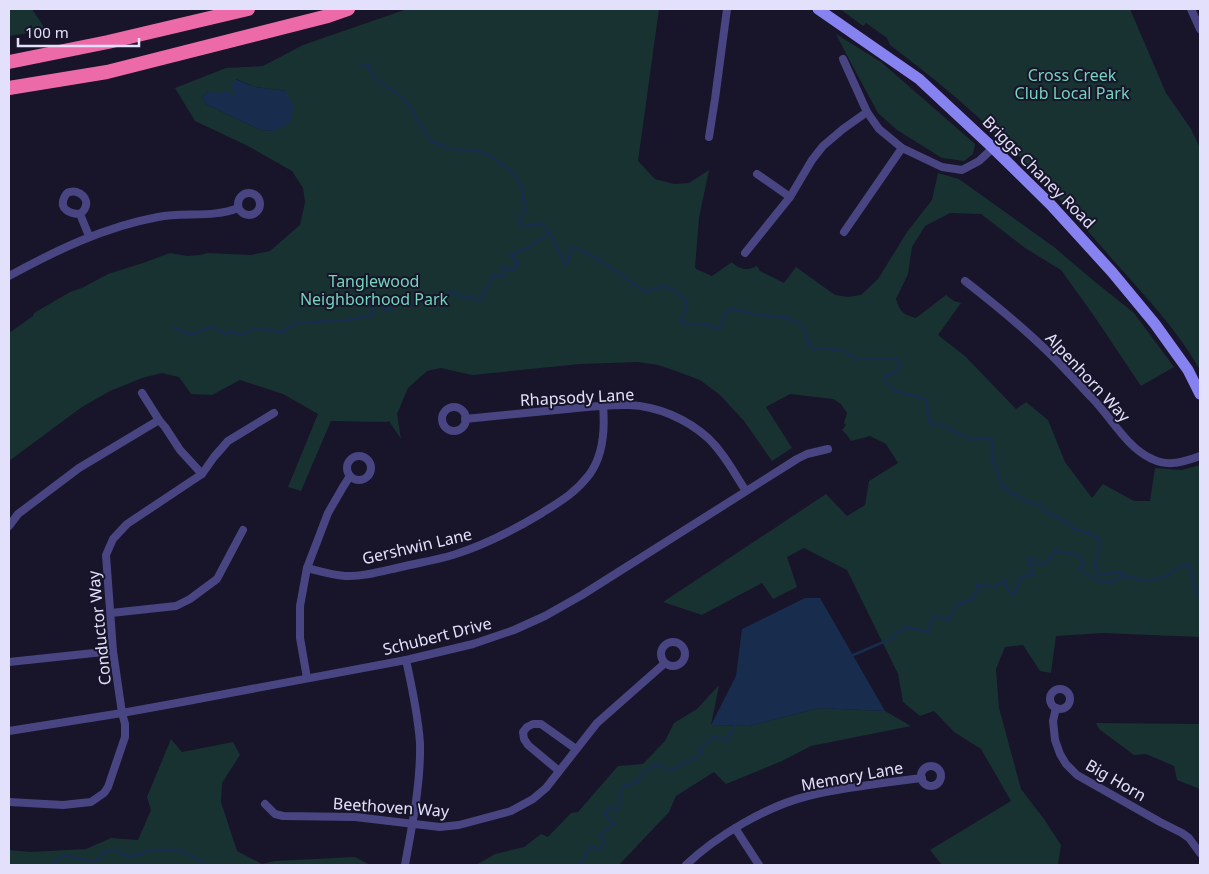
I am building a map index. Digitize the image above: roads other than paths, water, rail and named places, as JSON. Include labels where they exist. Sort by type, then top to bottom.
[{"type":"highway","points":[[9,62],[108,42],[248,9]]},
{"type":"highway","points":[[10,88],[106,72],[348,9]]},
{"type":"main road","name":"Briggs Chaney Road","points":[[818,9],[919,79],[1052,205],[1149,316],[1188,370],[1200,394]]},
{"type":"street","points":[[709,137],[727,9]]},
{"type":"street","points":[[1191,9],[1200,29]]},
{"type":"street","points":[[843,59],[867,112],[879,129],[902,148],[942,167],[962,170],[979,161],[994,148]]},
{"type":"street","points":[[745,253],[790,197],[812,160],[823,146],[842,129],[867,112]]},
{"type":"street","points":[[844,232],[902,148]]},
{"type":"street","points":[[757,174],[790,197]]},
{"type":"street","points":[[9,276],[89,236],[123,225],[160,216],[224,213],[238,208]]},
{"type":"street","points":[[80,214],[89,236]]},
{"type":"street","name":"Alpenhorn Way","points":[[965,281],[1043,347],[1096,402],[1135,448],[1153,459],[1165,463],[1183,462],[1200,456]]},
{"type":"street","points":[[142,393],[180,450],[202,474]]},
{"type":"street","name":"Rhapsody Lane","points":[[465,419],[603,406],[629,405],[650,408],[675,416],[694,427],[708,439],[720,452],[746,491]]},
{"type":"street","name":"Gershwin Lane","points":[[307,568],[345,576],[373,573],[452,556],[514,530],[572,494],[590,474],[600,455],[604,421],[603,406]]},
{"type":"street","name":"Conductor Way","points":[[9,802],[72,804],[91,802],[104,793],[108,787],[125,736],[126,724],[122,713],[113,651],[106,556],[112,539],[127,524],[202,474],[228,441],[274,413]]},
{"type":"street","points":[[9,526],[18,514],[79,468],[159,420]]},
{"type":"street","name":"Schubert Drive","points":[[9,731],[122,713],[406,660],[473,644],[514,630],[582,596],[796,458],[828,449]]},
{"type":"street","points":[[307,678],[300,638],[300,606],[307,568],[328,513],[342,486],[350,476]]},
{"type":"street","points":[[111,613],[176,606],[190,599],[217,579],[243,530]]},
{"type":"street","points":[[9,662],[113,651]]},
{"type":"street","points":[[405,865],[419,771],[420,743],[416,706],[406,660]]},
{"type":"street","name":"Beethoven Way","points":[[265,804],[275,814],[283,816],[355,817],[440,827],[459,825],[511,811],[533,800],[546,788],[597,723],[665,663]]},
{"type":"street","name":"Big Horn","points":[[1056,708],[1053,721],[1055,740],[1066,764],[1077,775],[1182,833],[1189,838],[1200,852]]},
{"type":"street","points":[[559,771],[528,745],[522,732],[532,724],[541,724],[576,749]]},
{"type":"street","name":"Memory Lane","points":[[686,865],[694,857],[735,828],[766,811],[806,797],[922,778]]},
{"type":"street","points":[[735,828],[759,865]]},
{"type":"water","points":[[235,79],[255,87],[286,91],[294,107],[290,123],[274,131],[260,130],[206,104],[202,98],[208,91],[220,93],[225,90],[236,97],[231,87]]},
{"type":"water","points":[[805,598],[820,598],[885,711],[819,708],[749,726],[711,725],[736,676],[742,629]]},
{"type":"waterway","points":[[358,67],[368,65],[378,81],[402,97],[429,139],[448,148],[482,152],[495,159],[514,174],[521,184],[525,208],[519,221],[520,225],[524,227],[541,223],[550,233],[565,264],[569,262],[570,249],[575,247],[603,262],[647,292],[663,286],[671,289],[685,300],[686,309],[681,320],[685,324],[704,324],[718,329],[722,325],[726,312],[733,309],[752,314],[788,318],[803,326],[808,343],[813,349],[822,348],[844,351],[857,359],[896,359],[900,364],[898,371],[885,376],[885,381],[899,392],[926,400],[930,423],[948,427],[968,439],[991,439],[992,456],[1003,489],[1023,500],[1041,506],[1047,513],[1062,519],[1074,529],[1094,535],[1100,542],[1095,566],[1097,572],[1101,575],[1117,572],[1135,579],[1147,581],[1164,577],[1180,567],[1188,565],[1195,588],[1200,596]]},
{"type":"waterway","points":[[174,328],[191,334],[212,326],[226,334],[232,331],[240,335],[258,328],[282,332],[296,323],[346,320],[374,315],[370,307],[378,302],[388,311],[404,300],[413,305],[420,298],[443,297],[451,291],[462,298],[471,297],[480,301],[493,275],[504,277],[503,267],[513,270],[518,263],[510,255],[529,247],[550,233]]},
{"type":"waterway","points":[[851,656],[888,640],[907,627],[929,632],[933,616],[949,620],[956,606],[975,597],[977,585],[995,587],[1005,580],[1008,590],[1014,595],[1021,576],[1033,575],[1028,560],[1034,559],[1038,565],[1046,563],[1055,551],[1078,555],[1084,564],[1079,569],[1098,581],[1112,582],[1124,575]]},
{"type":"waterway","points":[[578,865],[590,846],[599,849],[605,842],[600,834],[615,823],[604,814],[609,807],[616,811],[621,800],[619,793],[624,786],[637,782],[643,772],[657,764],[670,771],[703,753],[699,749],[714,737],[726,740],[737,723]]},
{"type":"waterway","points":[[50,865],[64,855],[89,861],[100,859],[102,852],[115,850],[131,857],[150,850],[181,850],[208,865]]},
{"type":"park label","name":"Cross Creek Club Local Park","points":[[1072,84]]},
{"type":"park label","name":"Tanglewood Neighborhood Park","points":[[374,290]]}]
